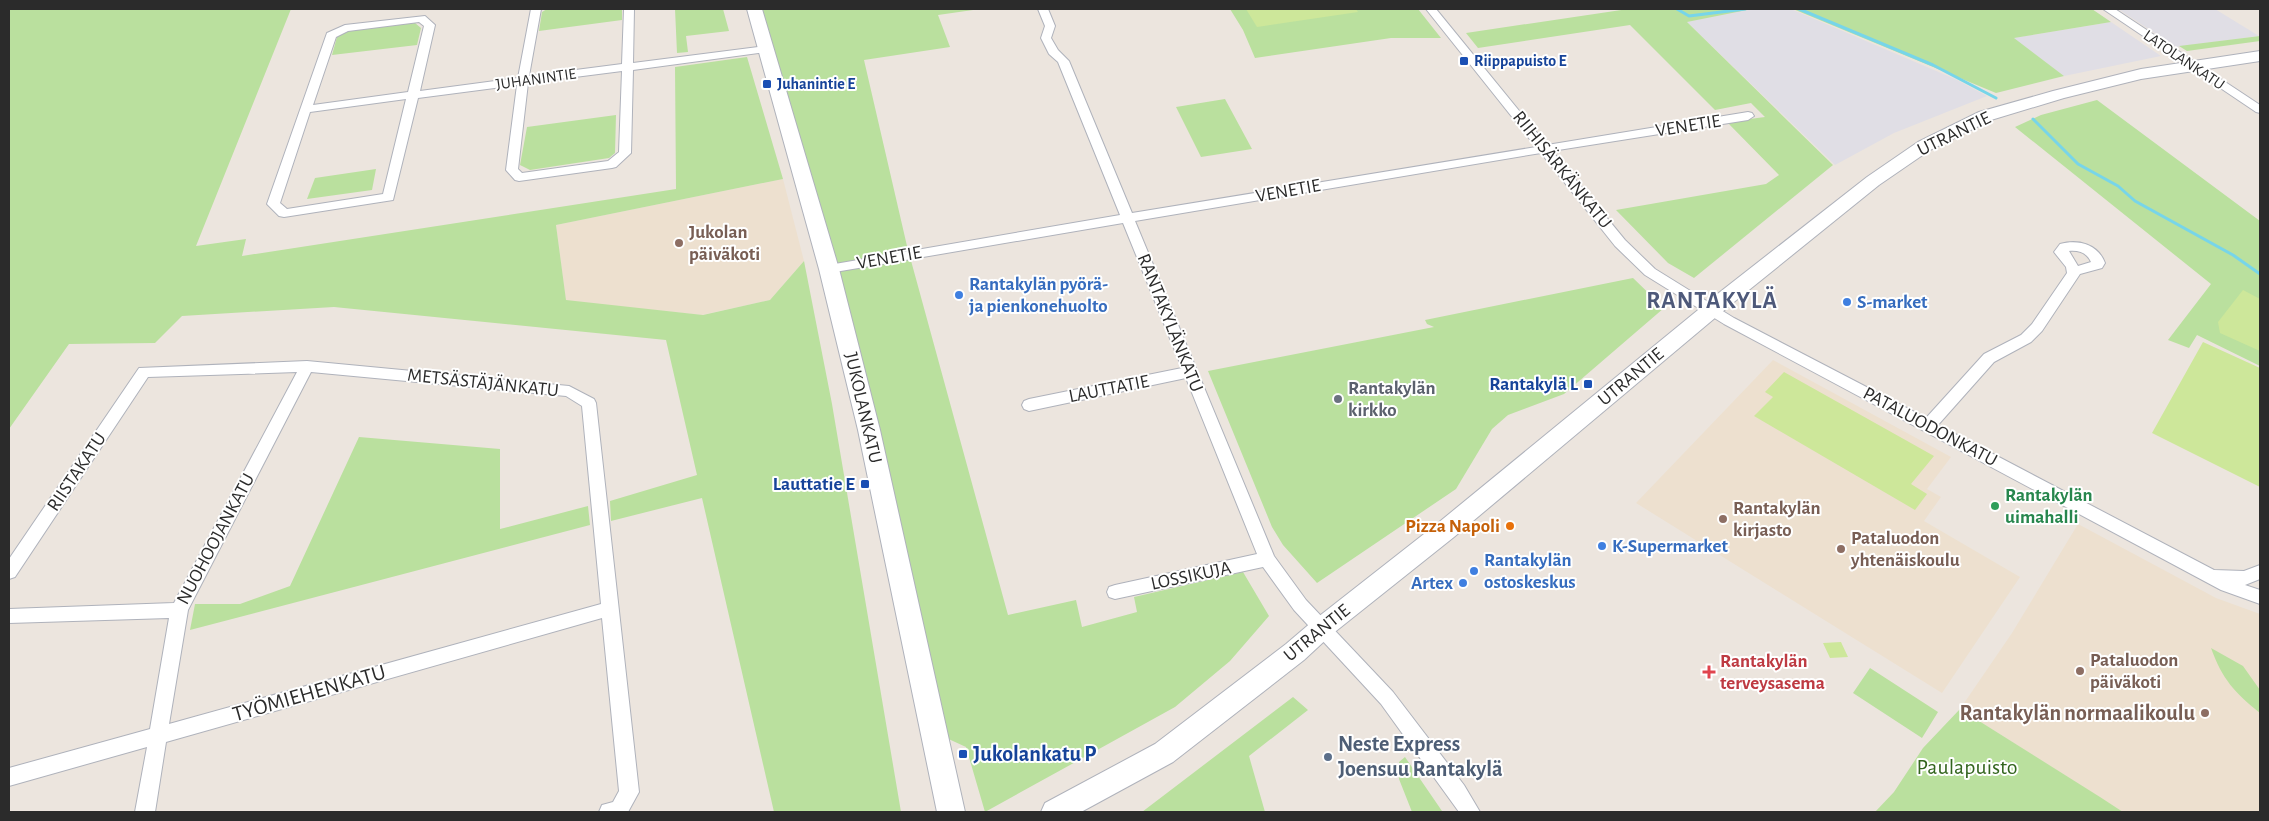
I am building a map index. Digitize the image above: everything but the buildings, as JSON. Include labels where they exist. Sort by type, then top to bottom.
[{"type":"main road","name":"JUKOLANKATU","points":[[754,9],[829,269],[869,430],[951,812]]},
{"type":"main road","name":"UTRANTIE","points":[[1056,812],[1164,754],[1295,652],[1322,628],[1446,530],[1710,311],[1873,182],[1924,146],[1985,116],[2049,97],[2141,74],[2260,56]]},
{"type":"street","points":[[536,9],[523,80],[512,170],[519,177],[612,164],[625,153],[629,9]]},
{"type":"street","name":"RANTAKYLÄNKATU","points":[[1043,9],[1050,26],[1046,38],[1053,52],[1063,61],[1267,560],[1300,605],[1387,698],[1457,790],[1470,812]]},
{"type":"street","name":"RIIHISÄRKÄNKATU","points":[[1431,9],[1634,257],[1650,272],[1710,311]]},
{"type":"street","name":"LATOLANKATU","points":[[2108,9],[2260,110]]},
{"type":"street","points":[[421,18],[430,25],[412,95],[390,197],[284,213],[273,204],[331,35],[345,28],[421,18]]},
{"type":"street","name":"JUHANINTIE","points":[[306,109],[766,49]]},
{"type":"street","name":"VENETIE","points":[[829,269],[1545,148],[1748,116]]},
{"type":"street","points":[[1928,426],[1989,358],[1996,352],[2029,336],[2066,289],[2074,273],[2080,268],[2089,267],[2077,265],[2066,259],[2072,266],[2074,273]]},
{"type":"street","name":"PATALUODONKATU","points":[[1710,311],[2202,572],[2234,588],[2260,597]]},
{"type":"street","name":"METSÄSTÄJÄNKATU","points":[[144,372],[307,366],[569,392],[589,403],[602,512],[609,609],[629,792],[614,810]]},
{"type":"street","name":"NUOHOOJANKATU","points":[[144,812],[179,610],[307,366]]},
{"type":"street","name":"RIISTAKATU","points":[[9,572],[144,372]]},
{"type":"street","name":"LAUTTATIE","points":[[1029,405],[1190,372]]},
{"type":"street","name":"LOSSIKUJA","points":[[1115,592],[1267,560]]},
{"type":"street","name":"PATALUODONKATU","points":[[2202,572],[2226,578],[2244,578],[2260,572]]},
{"type":"street","name":"TYÖMIEHENKATU","points":[[9,777],[609,609]]},
{"type":"street","points":[[9,616],[179,610]]},
{"type":"shaded area","points":[[1750,9],[1791,9],[1955,79],[1987,96],[1894,133],[1835,165],[1687,22]]},
{"type":"shaded area","points":[[2118,9],[2215,9],[2259,36],[2176,47]]},
{"type":"shaded area","points":[[2111,22],[2161,56],[2064,76],[2013,38]]},
{"type":"shaded area","name":"Jukolan päiväkoti","points":[[783,179],[804,261],[770,300],[702,315],[566,301],[556,225]]},
{"type":"shaded area","name":"Pataluodon yhtenäiskoulu","points":[[1773,360],[1951,457],[1927,489],[1941,497],[1924,521],[2020,577],[1942,693],[1636,503]]},
{"type":"shaded area","name":"Pataluodon päiväkoti","points":[[2078,524],[2216,598],[2260,614],[2260,812],[2123,812],[1960,709],[2012,633]]},
{"type":"green space","points":[[9,9],[291,9],[196,246],[246,239],[242,256],[676,189],[675,67],[747,57],[783,179],[556,225],[566,300],[703,315],[770,300],[804,261],[832,404],[901,812],[774,812],[702,498],[611,521],[610,501],[697,475],[666,340],[334,307],[182,316],[155,343],[69,344],[9,429]]},
{"type":"green space","points":[[547,9],[622,9],[622,20],[539,31],[542,12]]},
{"type":"green space","points":[[675,9],[723,9],[729,31],[686,36],[688,52],[677,53]]},
{"type":"green space","points":[[758,9],[980,9],[938,15],[950,47],[864,60],[907,246],[1008,615],[1076,600],[1082,627],[1137,612],[1134,597],[1243,572],[1269,616],[1230,661],[1175,707],[985,812],[966,747],[942,736],[768,39]]},
{"type":"green space","points":[[1230,9],[1418,9],[1441,38],[1391,38],[1255,58],[1243,30]]},
{"type":"green space","points":[[1246,9],[1356,9],[1358,12],[1257,27]]},
{"type":"green space","points":[[1628,9],[1752,9],[1687,22],[1833,165],[1694,278],[1668,263],[1616,210],[1766,184],[1779,175],[1727,122],[1765,117],[1751,103],[1715,110],[1630,25],[1478,48],[1466,33]]},
{"type":"green space","points":[[1793,9],[2092,9],[2111,22],[2014,38],[2064,76],[1996,93]]},
{"type":"green space","points":[[415,23],[421,28],[417,45],[332,55],[337,37],[349,31]]},
{"type":"green space","points":[[2260,36],[2260,41],[2187,51],[2179,46]]},
{"type":"green space","points":[[1225,99],[1252,149],[1201,157],[1176,107]]},
{"type":"green space","points":[[2097,100],[2260,221],[2260,366],[2197,335],[2189,348],[2168,340],[2211,284],[2015,127],[2041,115]]},
{"type":"green space","points":[[616,115],[615,153],[609,158],[530,170],[520,165],[527,127]]},
{"type":"green space","points":[[376,169],[372,190],[307,199],[315,178]]},
{"type":"green space","points":[[1633,278],[1664,308],[1564,394],[1508,415],[1492,429],[1456,489],[1317,583],[1283,545],[1272,527],[1208,371],[1434,327],[1427,324],[1425,320]]},
{"type":"green space","points":[[2243,290],[2260,299],[2260,351],[2220,333],[2218,322]]},
{"type":"green space","points":[[2203,342],[2260,368],[2260,487],[2152,433]]},
{"type":"green space","points":[[1784,372],[1934,456],[1911,484],[1927,494],[1915,510],[1754,416],[1773,397],[1765,392]]},
{"type":"green space","points":[[359,437],[500,449],[500,529],[588,506],[590,525],[190,630],[195,604],[240,604],[290,586]]},
{"type":"green space","points":[[1841,642],[1848,657],[1830,658],[1823,643]]},
{"type":"green space","points":[[2211,648],[2243,666],[2260,690],[2260,713],[2230,685]]},
{"type":"green space","points":[[1870,668],[1938,712],[1922,738],[1853,693]]},
{"type":"green space","points":[[1293,697],[1308,710],[1249,756],[1265,812],[1142,812]]},
{"type":"green space","name":"Paulapuisto","points":[[1960,709],[2123,812],[1875,812],[1894,792],[1923,748]]},
{"type":"green space","points":[[1405,757],[1443,812],[1412,812],[1399,779],[1399,762]]},
{"type":"waterway","points":[[1677,9],[1689,16],[1745,9]]},
{"type":"waterway","points":[[1799,9],[1933,65],[1996,98]]},
{"type":"waterway","points":[[2033,119],[2078,164],[2118,186],[2135,201],[2233,255],[2260,274]]},
{"type":"place","name":"Riippapuisto E","points":[[1464,61]]},
{"type":"place","name":"Juhanintie E","points":[[767,84]]},
{"type":"place","name":"Jukolan päiväkoti","points":[[679,243]]},
{"type":"place","name":"Rantakylän pyörä- ja pienkonehuolto","points":[[959,295]]},
{"type":"place","name":"S-market","points":[[1847,302]]},
{"type":"place","name":"Rantakylä L","points":[[1588,384]]},
{"type":"place","name":"Rantakylän kirkko","points":[[1338,399]]},
{"type":"place","name":"Lauttatie E","points":[[865,484]]},
{"type":"place","name":"Rantakylän uimahalli","points":[[1995,506]]},
{"type":"place","name":"Rantakylän kirjasto","points":[[1723,519]]},
{"type":"place","name":"Pizza Napoli","points":[[1510,526]]},
{"type":"place","name":"K-Supermarket","points":[[1602,546]]},
{"type":"place","name":"Pataluodon yhtenäiskoulu","points":[[1841,549]]},
{"type":"place","name":"Rantakylän ostoskeskus","points":[[1474,571]]},
{"type":"place","name":"Artex","points":[[1463,583]]},
{"type":"place","name":"Pataluodon päiväkoti","points":[[2080,671]]},
{"type":"place","name":"Rantakylän terveysasema","points":[[1709,672]]},
{"type":"place","name":"Rantakylän normaalikoulu","points":[[2205,713]]},
{"type":"place","name":"Jukolankatu P","points":[[963,754]]},
{"type":"place","name":"Neste Express Joensuu Rantakylä","points":[[1328,757]]},
{"type":"district","name":"RANTAKYLÄ","points":[[1712,301]]}]
